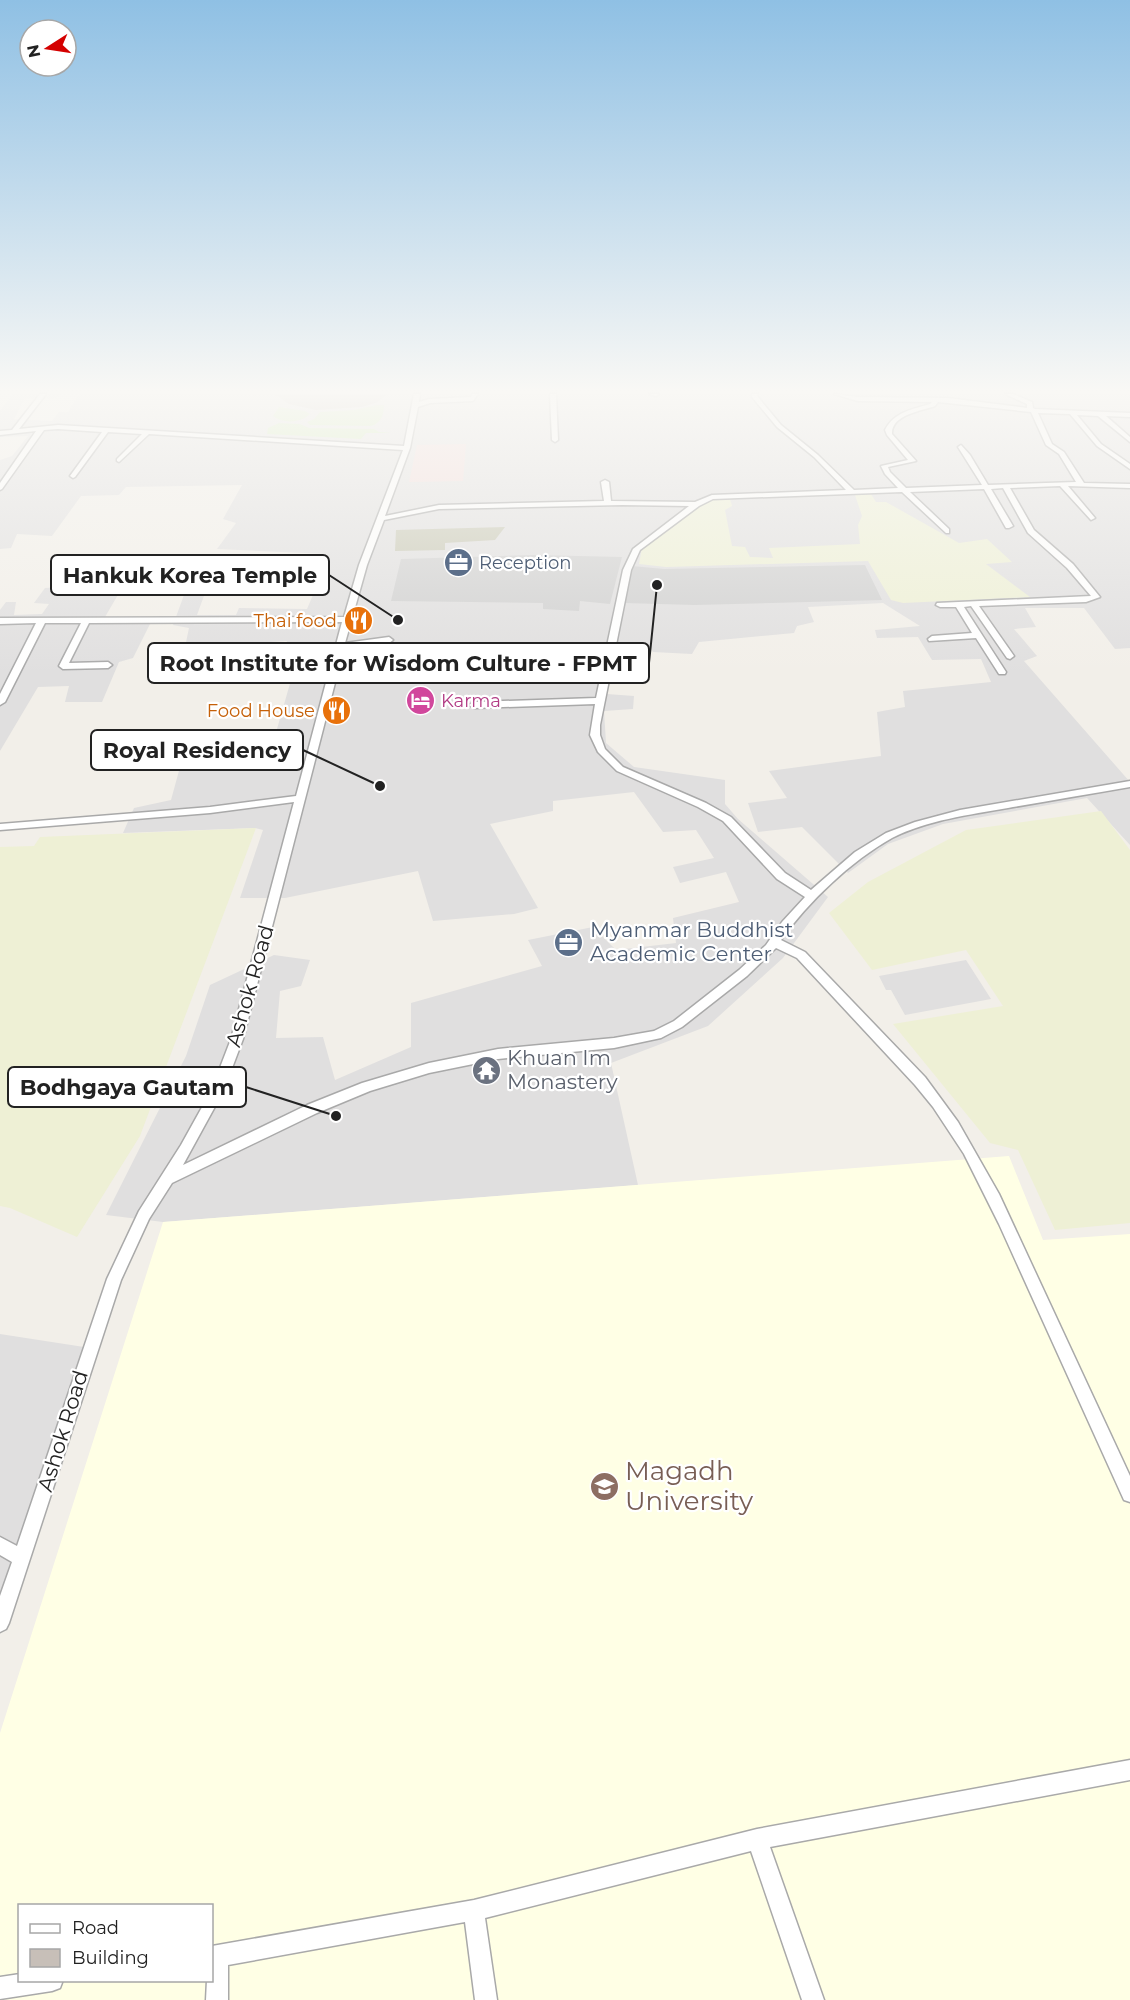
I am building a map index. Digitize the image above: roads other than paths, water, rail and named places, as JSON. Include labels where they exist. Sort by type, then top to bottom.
[{"type":"street","name":"Ashok Road","points":[[0,1623],[114,1279],[144,1215],[198,1128],[217,1092],[237,1039],[347,619],[363,565],[392,487]]},
{"type":"street","points":[[606,487],[608,502]]},
{"type":"street","points":[[847,487],[852,492]]},
{"type":"street","points":[[902,487],[946,531]]},
{"type":"street","points":[[812,896],[781,876],[736,828],[714,811],[614,765],[601,750],[595,735],[599,701],[621,591],[633,553],[696,504],[712,497],[979,487]]},
{"type":"street","points":[[986,487],[1009,526]]},
{"type":"street","points":[[940,605],[1086,600],[1096,597],[1070,566],[1031,531],[1006,487]]},
{"type":"street","points":[[1065,487],[1091,518]]},
{"type":"street","points":[[381,518],[441,507],[608,502],[696,504]]},
{"type":"street","points":[[958,604],[1002,672]]},
{"type":"street","points":[[973,604],[1010,656]]},
{"type":"street","points":[[2,624],[42,621],[347,619]]},
{"type":"street","points":[[0,702],[19,668],[26,647],[42,621]]},
{"type":"street","points":[[86,621],[62,664],[65,667],[108,665]]},
{"type":"street","points":[[932,639],[978,635]]},
{"type":"street","points":[[340,646],[389,640]]},
{"type":"street","points":[[474,705],[599,701]]},
{"type":"street","points":[[166,1180],[312,1108],[367,1087],[420,1071],[461,1060],[498,1054],[614,1043],[657,1035],[678,1024],[743,973],[775,942],[786,925],[812,896],[866,850],[909,827],[960,813],[1130,784]]},
{"type":"street","points":[[0,827],[210,810],[301,798]]},
{"type":"street","points":[[775,942],[790,948],[806,960],[937,1100],[960,1135],[997,1204],[1130,1494]]},
{"type":"street","points":[[0,1546],[22,1558]]},
{"type":"street","points":[[218,2000],[215,1957],[474,1910],[757,1839],[1130,1770]]},
{"type":"street","points":[[757,1839],[813,2000]]},
{"type":"street","points":[[474,1910],[486,2000]]},
{"type":"street","points":[[0,1988],[39,1982]]},
{"type":"place","name":"Reception","points":[[458,563]]},
{"type":"place","name":"Root Institute for Wisdom Culture - FPMT","points":[[657,585]]},
{"type":"place","name":"Hankuk Korea Temple","points":[[398,620]]},
{"type":"place","name":"Thai food","points":[[358,621]]},
{"type":"place","name":"Karma","points":[[420,701]]},
{"type":"place","name":"Food House","points":[[336,711]]},
{"type":"place","name":"Royal Residency","points":[[380,786]]},
{"type":"place","name":"Myanmar Buddhist Academic Center","points":[[569,942]]},
{"type":"place","name":"Khuan Im Monastery","points":[[486,1070]]},
{"type":"place","name":"Bodhgaya Gautam","points":[[336,1116]]},
{"type":"place","name":"Magadh University","points":[[604,1486]]}]
